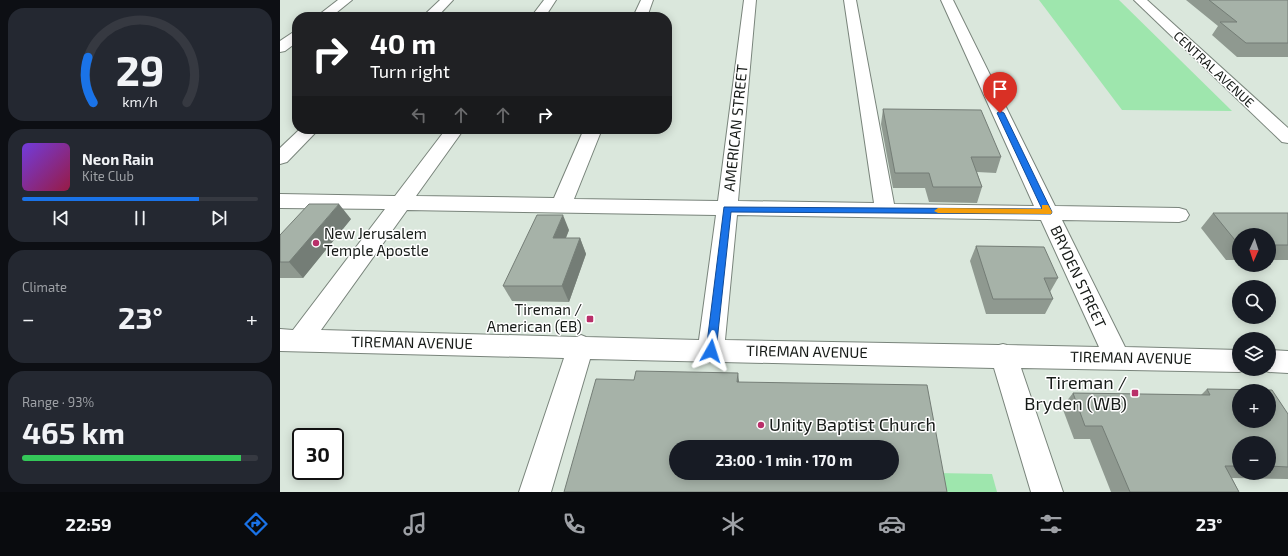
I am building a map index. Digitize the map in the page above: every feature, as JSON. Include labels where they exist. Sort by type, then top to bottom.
[{"type":"street","points":[[330,12],[346,0]]},
{"type":"street","points":[[434,12],[447,0]]},
{"type":"street","points":[[542,12],[550,0]]},
{"type":"street","points":[[642,12],[647,0]]},
{"type":"street","name":"AMERICAN STREET","points":[[711,351],[750,0]]},
{"type":"street","points":[[850,0],[886,210]]},
{"type":"street","name":"BRYDEN STREET","points":[[947,0],[1117,358]]},
{"type":"street","name":"CENTRAL AVENUE","points":[[1140,0],[1288,138]]},
{"type":"street","points":[[280,48],[292,40]]},
{"type":"street","points":[[280,158],[305,134]]},
{"type":"street","points":[[290,340],[401,203],[451,134]]},
{"type":"street","points":[[561,205],[591,134]]},
{"type":"street","points":[[280,201],[1180,215]]},
{"type":"street","name":"TIREMAN AVENUE","points":[[290,340],[581,346],[711,351],[1003,355],[1232,361]]},
{"type":"street","points":[[535,492],[581,346]]},
{"type":"street","points":[[1003,355],[1046,492]]},
{"type":"street","points":[[1276,361],[1288,362]]},
{"type":"green space","points":[[1039,0],[1119,0],[1232,111],[1122,110]]},
{"type":"green space","points":[[936,473],[992,474],[997,492],[939,492]]},
{"type":"building","points":[[1209,0],[1288,0],[1288,43],[1246,43],[1220,22],[1237,22]]},
{"type":"building","points":[[883,109],[981,110],[1001,157],[971,157],[982,187],[933,187],[929,173],[895,173]]},
{"type":"building","points":[[309,204],[339,204],[289,262],[280,262],[280,235]]},
{"type":"building","points":[[1213,213],[1288,213],[1288,245],[1276,245],[1276,228],[1232,228],[1232,236]]},
{"type":"building","points":[[537,215],[563,215],[553,238],[580,238],[562,286],[503,286]]},
{"type":"building","points":[[976,246],[1044,247],[1058,278],[1044,278],[1053,299],[993,299]]},
{"type":"building","name":"Unity Baptist Church","points":[[636,371],[738,373],[737,382],[927,385],[947,492],[564,492],[596,379],[634,380]]},
{"type":"building","points":[[1207,389],[1232,389],[1232,428],[1276,428],[1276,396],[1288,414],[1288,467],[1276,466],[1276,436],[1232,436],[1232,466],[1225,466],[1239,492],[1130,492],[1102,426],[1085,426],[1073,393],[1210,395]]},
{"type":"slow traffic","points":[[938,211],[1048,212],[1045,207]]},
{"type":"place","name":"New Jerusalem Temple Apostle","points":[[316,243]]},
{"type":"place","name":"Tireman / American (EB)","points":[[590,319]]},
{"type":"place","name":"Tireman / Bryden (WB)","points":[[1135,393]]},
{"type":"place","name":"Unity Baptist Church","points":[[761,425]]},
{"type":"route","points":[[711,351],[727,209],[1048,212],[1000,113]]}]
